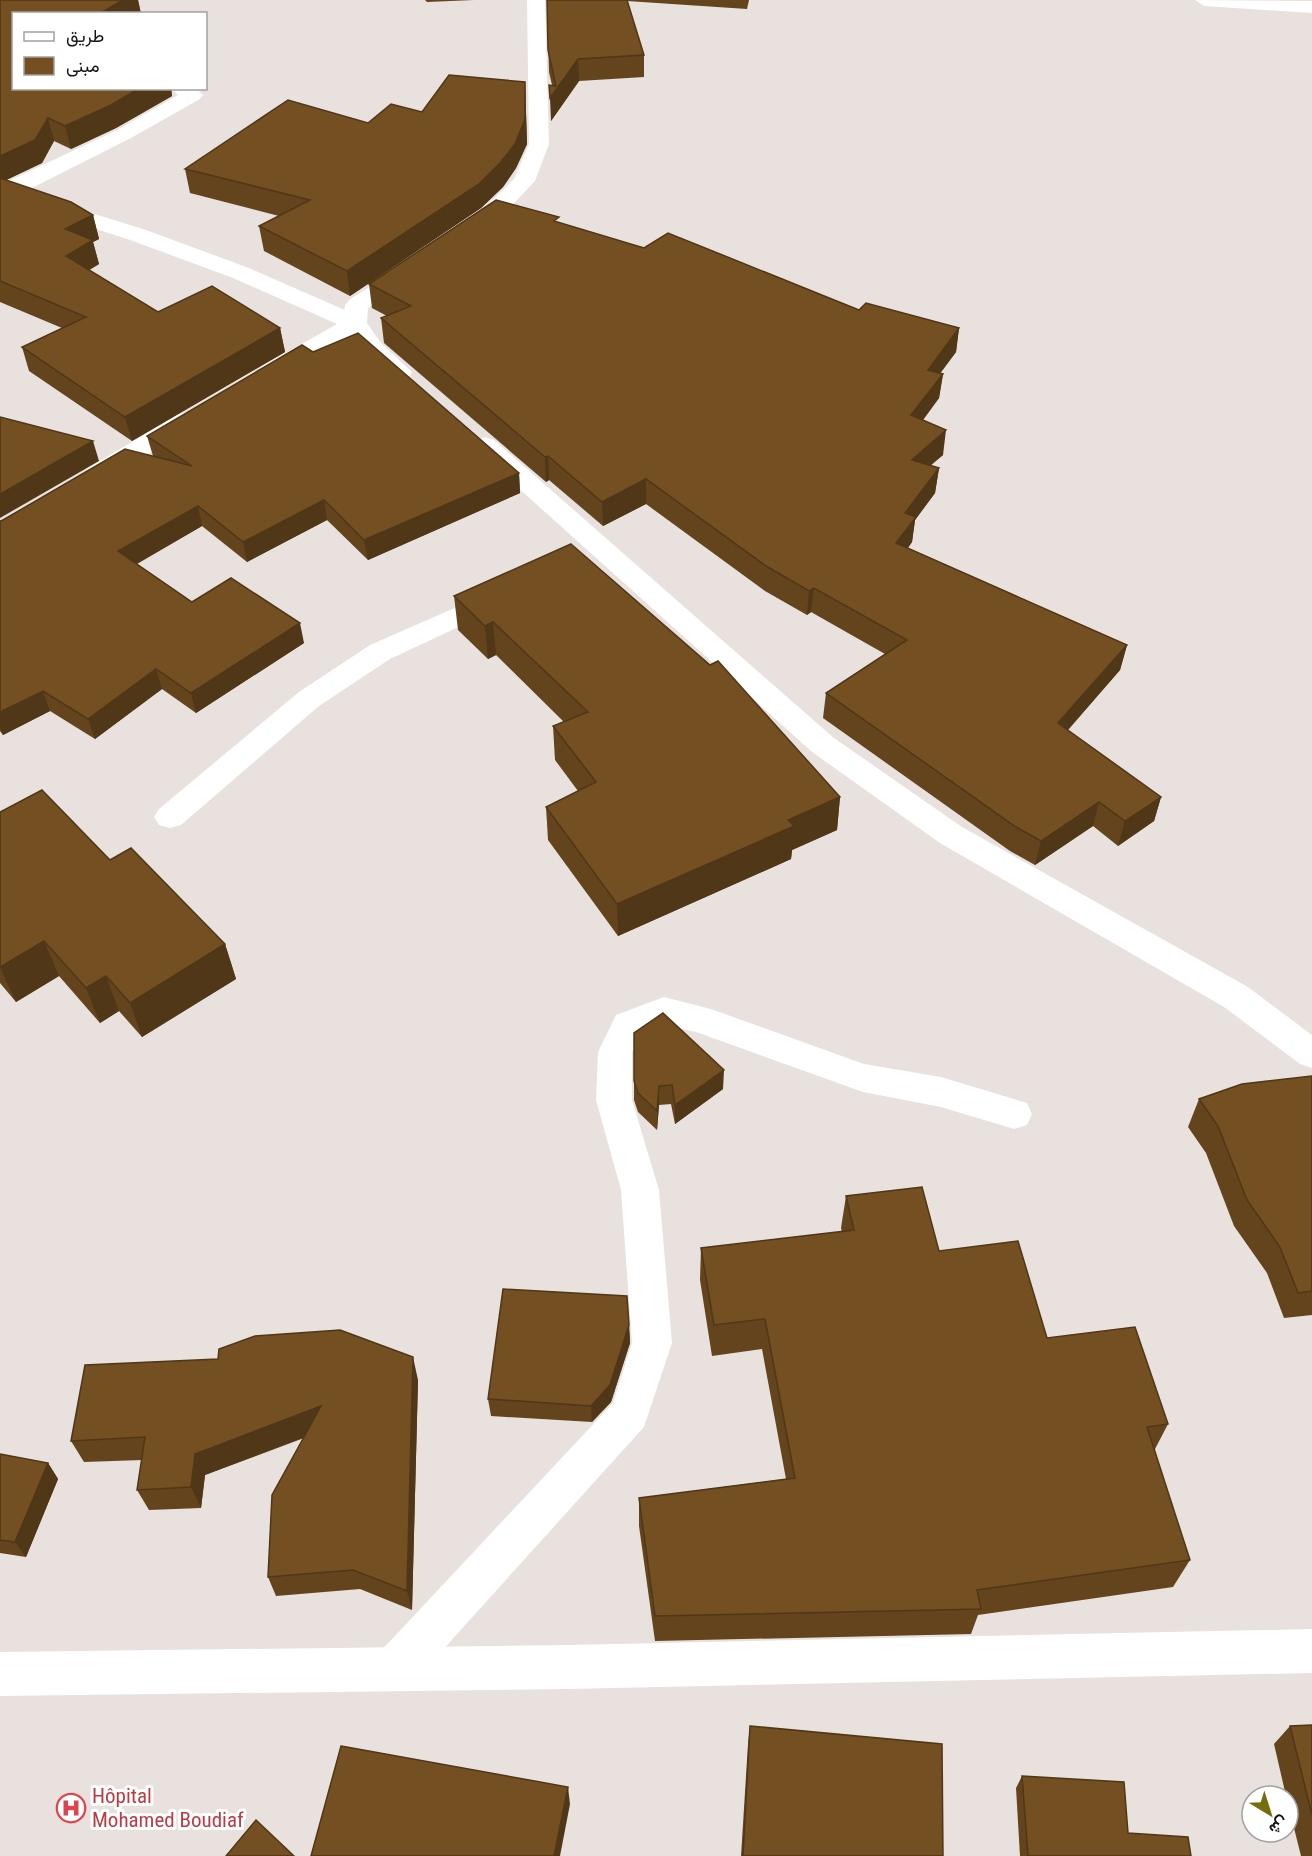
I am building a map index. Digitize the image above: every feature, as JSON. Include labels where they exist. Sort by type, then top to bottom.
[{"type":"street","points":[[355,323],[357,305],[490,214],[524,181],[539,144],[536,0]]},
{"type":"street","points":[[1204,0],[1312,7]]},
{"type":"street","points":[[3,191],[124,134],[193,95],[183,90]]},
{"type":"street","points":[[3,191],[138,235],[231,269],[355,323],[372,348],[417,387]]},
{"type":"street","points":[[244,387],[355,323]]},
{"type":"street","points":[[75,488],[204,410]]},
{"type":"street","points":[[462,425],[823,745],[951,835],[1236,997],[1312,1054]]},
{"type":"street","points":[[575,565],[609,553]]},
{"type":"street","points":[[170,817],[309,699],[380,652],[520,587]]},
{"type":"street","points":[[395,1669],[630,1413],[652,1343],[640,1190],[614,1100],[615,1052],[628,1025],[664,1011],[699,1019],[863,1078],[941,1092],[1014,1114]]},
{"type":"street","points":[[0,1674],[395,1669],[1312,1651]]},
{"type":"building","points":[[0,0],[123,0],[102,12],[12,12],[12,90],[137,90],[111,105],[65,126],[48,118],[35,140],[0,156]]},
{"type":"building","points":[[547,0],[627,0],[644,55],[578,59],[550,98],[549,85],[556,86],[548,50]]},
{"type":"building","points":[[449,75],[525,82],[525,119],[515,144],[479,184],[347,271],[259,226],[310,200],[185,169],[288,100],[368,123],[391,104],[422,112]]},
{"type":"building","points":[[0,178],[71,202],[93,215],[65,229],[93,240],[66,256],[158,312],[212,286],[280,328],[125,417],[22,347],[86,317],[0,281]]},
{"type":"building","points":[[496,200],[559,217],[554,221],[644,248],[668,233],[859,310],[866,303],[959,328],[928,370],[943,374],[911,415],[946,430],[912,460],[939,468],[905,513],[916,517],[896,543],[1127,645],[1058,723],[1161,797],[1125,821],[1099,802],[1041,841],[1016,827],[826,693],[907,640],[814,588],[809,591],[766,566],[646,479],[602,502],[548,456],[545,457],[381,318],[411,306],[369,284]]},
{"type":"building","points":[[358,333],[519,473],[364,540],[324,500],[243,542],[198,506],[118,551],[192,602],[231,578],[300,623],[191,693],[156,669],[88,719],[43,691],[0,712],[0,521],[125,449],[192,466],[147,436],[302,345],[313,352]]},
{"type":"building","points":[[0,417],[93,441],[0,494]]},
{"type":"building","points":[[571,544],[710,665],[718,661],[840,797],[788,820],[794,826],[617,904],[546,807],[596,782],[553,726],[588,712],[493,622],[485,626],[454,596]]},
{"type":"building","points":[[42,790],[110,860],[131,848],[225,944],[130,1003],[106,976],[86,988],[44,941],[0,967],[0,812]]},
{"type":"building","points":[[663,1013],[724,1070],[675,1105],[672,1085],[659,1086],[657,1111],[638,1093],[634,1081],[634,1033]]},
{"type":"building","points":[[1312,1076],[1312,1291],[1298,1293],[1280,1247],[1247,1200],[1218,1126],[1199,1099],[1242,1084]]},
{"type":"building","points":[[922,1187],[939,1251],[1018,1241],[1047,1338],[1135,1327],[1168,1424],[1147,1427],[1190,1560],[977,1590],[981,1609],[655,1616],[639,1498],[795,1478],[765,1319],[714,1325],[701,1248],[854,1230],[846,1196]]},
{"type":"building","points":[[503,1289],[627,1296],[629,1325],[610,1385],[591,1406],[488,1399]]},
{"type":"building","points":[[340,1330],[413,1357],[407,1591],[353,1570],[268,1577],[272,1495],[321,1406],[195,1454],[191,1487],[137,1490],[145,1437],[71,1441],[85,1365],[218,1359],[219,1349],[255,1336]]},
{"type":"building","points":[[0,1454],[48,1463],[15,1542],[0,1540]]},
{"type":"building","points":[[1312,1725],[1312,1815],[1290,1726]]},
{"type":"building","points":[[750,1726],[942,1744],[943,1856],[743,1856]]},
{"type":"building","points":[[341,1746],[568,1787],[554,1856],[311,1856]]},
{"type":"building","points":[[1022,1776],[1124,1782],[1128,1833],[1188,1837],[1191,1856],[1028,1856]]},
{"type":"building","points":[[256,1820],[294,1856],[226,1856]]},
{"type":"place","name":"Hôpital Mohamed Boudiaf","points":[[71,1808]]}]
